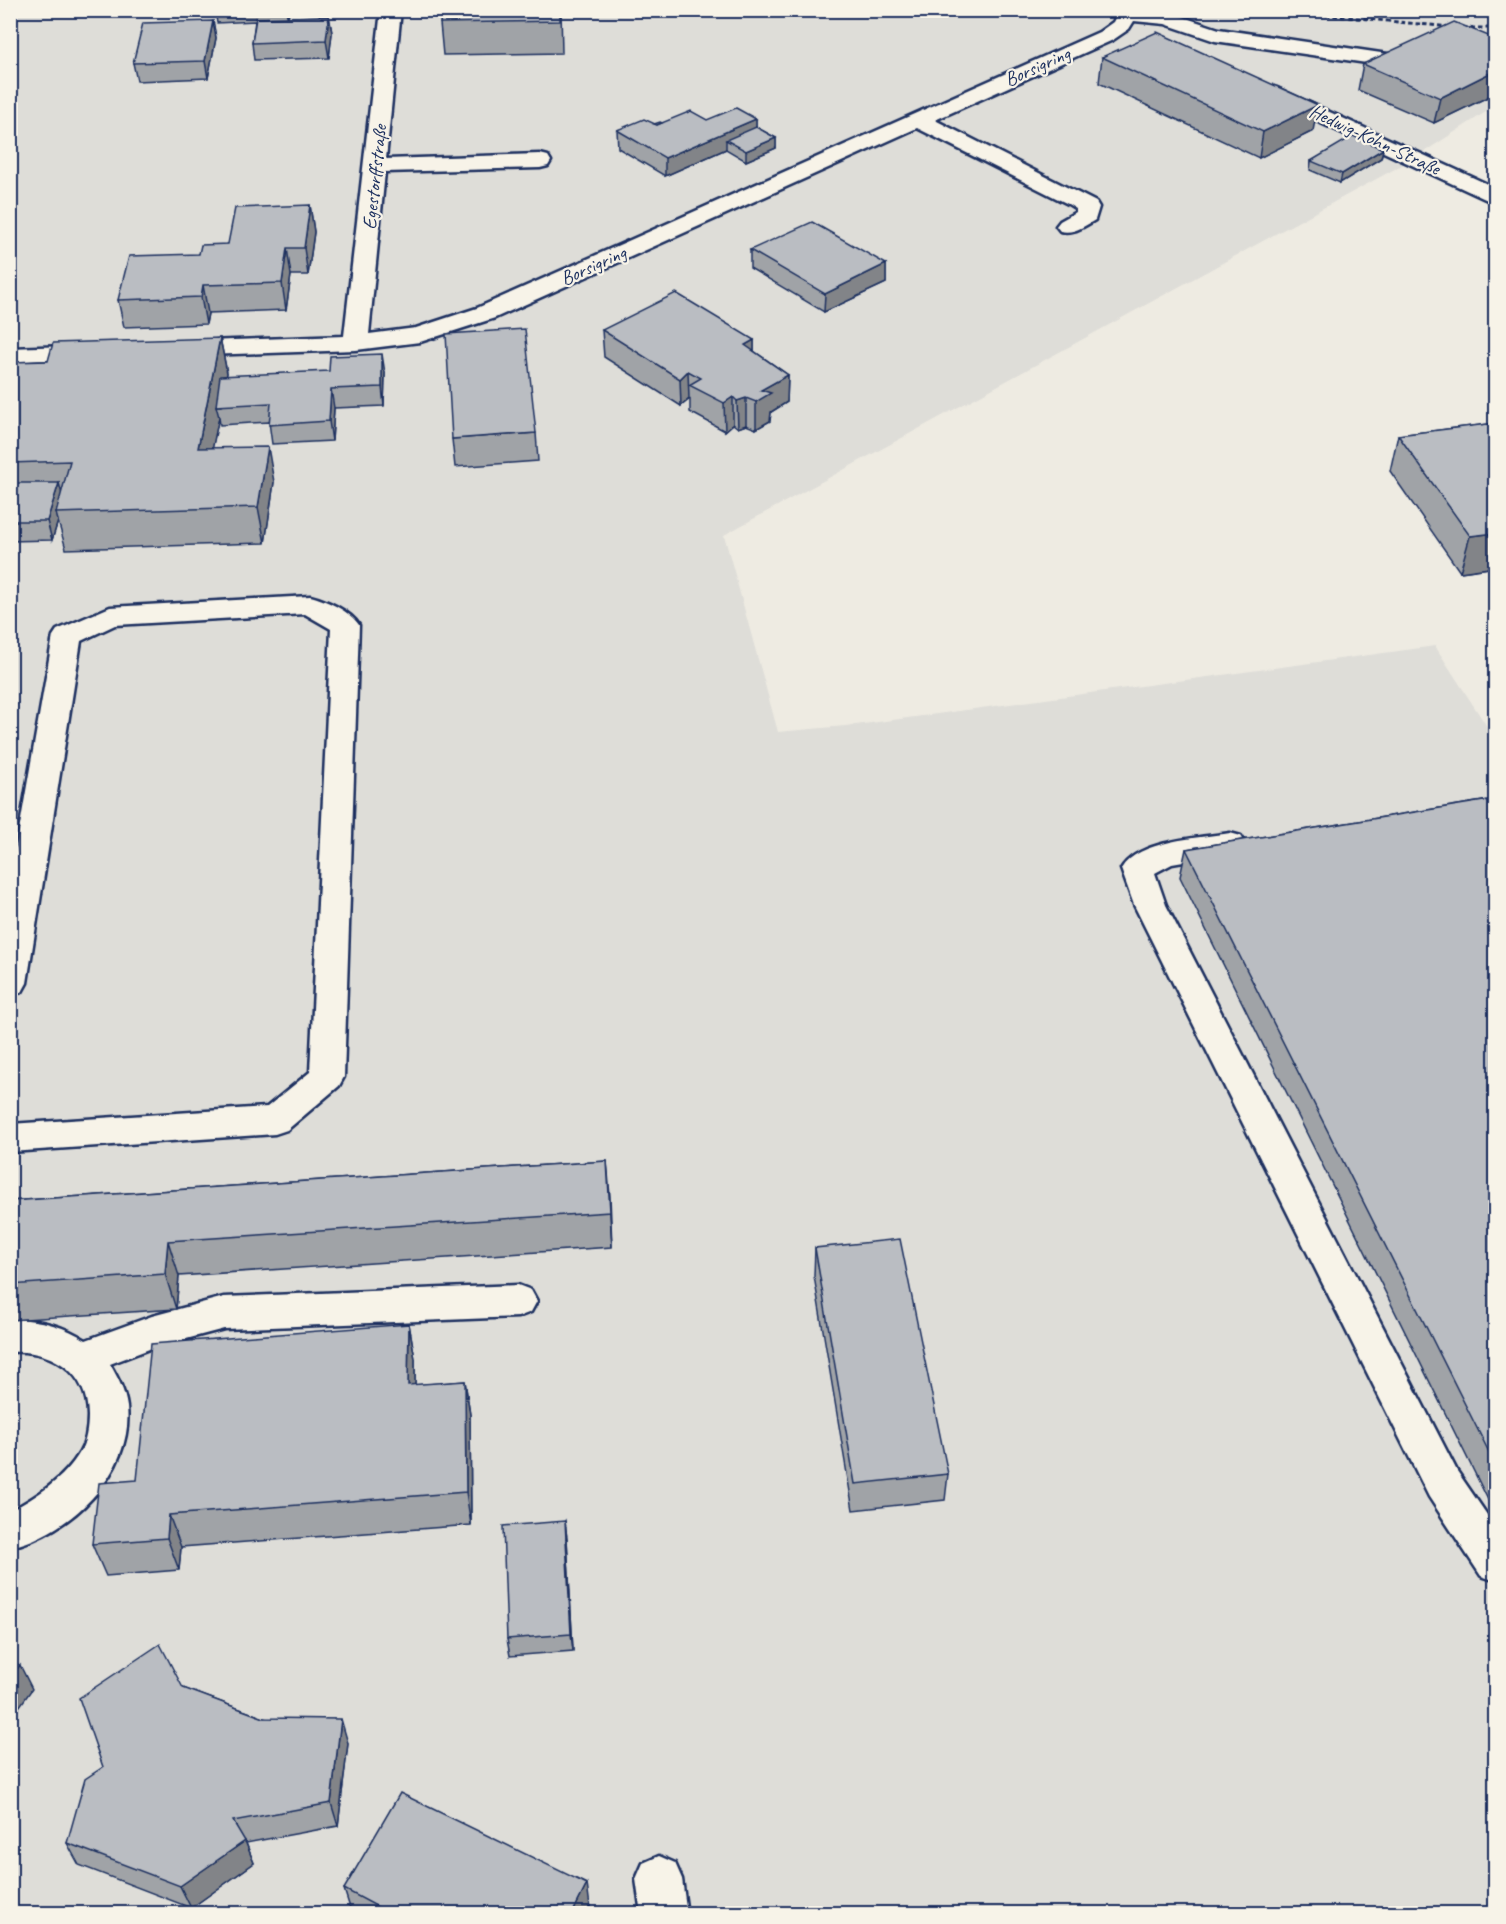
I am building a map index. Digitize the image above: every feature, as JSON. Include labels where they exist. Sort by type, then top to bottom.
[{"type":"street","name":"Egestorffstraße","points":[[356,343],[391,10]]},
{"type":"street","points":[[1127,17],[1154,39]]},
{"type":"street","points":[[1127,17],[1168,18],[1215,35],[1408,63]]},
{"type":"street","name":"Borsigring","points":[[154,350],[356,343],[420,335],[486,313],[1106,36],[1127,17]]},
{"type":"street","name":"Hedwig-Kohn-Straße","points":[[1260,86],[1496,197]]},
{"type":"street","points":[[916,120],[1088,207],[1087,215],[1068,226]]},
{"type":"street","points":[[374,166],[540,161]]},
{"type":"street","points":[[10,355],[118,351]]},
{"type":"street","points":[[10,983],[67,636],[110,616],[310,605],[345,626],[327,1077],[275,1120],[10,1138]]},
{"type":"street","points":[[1266,838],[1165,854],[1137,869],[1150,905],[1443,1484],[1496,1563]]},
{"type":"street","points":[[83,1359],[136,1337],[224,1313],[518,1301]]},
{"type":"street","points":[[10,1336],[50,1339],[78,1353],[99,1377],[109,1408],[105,1443],[86,1477],[56,1507],[10,1530]]},
{"type":"shaded area","points":[[11,11],[1495,11],[1495,106],[1413,159],[724,535],[778,732],[856,725],[1435,646],[1495,739],[1495,1913],[11,1914]]},
{"type":"building","points":[[453,10],[560,10],[560,21],[440,23],[441,12],[453,12]]},
{"type":"building","points":[[329,16],[326,40],[252,43],[256,18]]},
{"type":"building","points":[[213,21],[205,61],[133,63],[143,23]]},
{"type":"building","points":[[1454,22],[1496,39],[1496,70],[1440,98],[1363,64]]},
{"type":"building","points":[[1157,32],[1318,105],[1263,132],[1102,57]]},
{"type":"building","points":[[736,108],[756,119],[665,158],[617,130],[644,119],[657,125],[691,111],[707,120]]},
{"type":"building","points":[[756,127],[776,138],[746,151],[726,140]]},
{"type":"building","points":[[1353,136],[1383,149],[1342,174],[1311,161]]},
{"type":"building","points":[[310,205],[304,248],[287,248],[282,283],[203,285],[201,297],[118,300],[129,256],[199,254],[201,245],[228,244],[235,208]]},
{"type":"building","points":[[812,222],[886,264],[825,294],[750,250]]},
{"type":"building","points":[[676,293],[754,340],[745,345],[788,375],[761,390],[771,393],[756,402],[746,398],[737,401],[733,397],[724,403],[689,385],[701,378],[688,371],[680,379],[602,330]]},
{"type":"building","points":[[525,329],[536,433],[452,439],[446,334]]},
{"type":"building","points":[[220,338],[198,448],[268,447],[258,507],[56,513],[70,461],[10,463],[10,362],[48,361],[53,343]]},
{"type":"building","points":[[382,354],[382,387],[331,389],[329,421],[269,425],[271,403],[216,406],[220,376],[329,371],[330,356]]},
{"type":"building","points":[[1496,423],[1496,533],[1470,536],[1398,435]]},
{"type":"building","points":[[10,483],[59,483],[47,521],[10,521]]},
{"type":"building","points":[[1496,799],[1496,1466],[1186,849]]},
{"type":"building","points":[[607,1161],[610,1212],[168,1241],[165,1274],[10,1285],[10,1201]]},
{"type":"building","points":[[900,1239],[948,1474],[855,1484],[815,1248]]},
{"type":"building","points":[[409,1324],[408,1385],[465,1381],[466,1492],[169,1515],[167,1538],[92,1544],[99,1483],[137,1480],[151,1344]]},
{"type":"building","points":[[565,1521],[571,1634],[507,1639],[503,1526]]},
{"type":"building","points":[[160,1644],[183,1688],[264,1718],[341,1719],[331,1803],[233,1821],[245,1841],[180,1886],[67,1843],[85,1779],[103,1767],[79,1698]]},
{"type":"building","points":[[10,1661],[20,1665],[10,1678]]},
{"type":"building","points":[[400,1793],[587,1884],[572,1914],[391,1914],[344,1889]]}]
